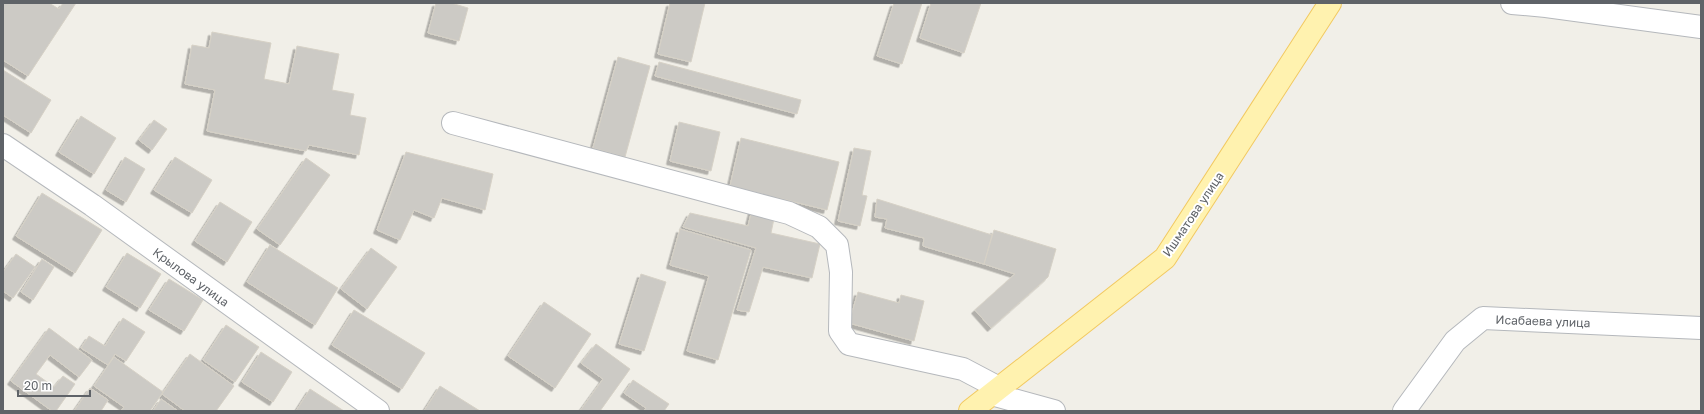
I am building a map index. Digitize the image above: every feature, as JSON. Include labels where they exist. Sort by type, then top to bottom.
[{"type":"main road","name":"Ишматова улица","points":[[970,411],[1165,258],[1330,3]]},
{"type":"street","points":[[1512,3],[1546,4],[1701,27]]},
{"type":"street","points":[[453,123],[789,213],[819,227],[837,245],[841,272],[840,332],[849,344],[963,368],[995,391],[1054,411]]},
{"type":"street","name":"Крылова улица","points":[[3,145],[92,205],[378,411]]},
{"type":"street","name":"Исабаева улица","points":[[1404,411],[1455,341],[1484,318],[1701,328]]},
{"type":"building","points":[[3,3],[49,3],[59,9],[63,3],[76,3],[28,76],[3,60]]},
{"type":"building","points":[[436,3],[451,3],[468,8],[459,41],[428,33]]},
{"type":"building","points":[[670,3],[705,3],[691,62],[658,54]]},
{"type":"building","points":[[894,3],[922,3],[902,64],[877,56]]},
{"type":"building","points":[[931,3],[981,3],[964,53],[920,38]]},
{"type":"building","points":[[212,32],[271,43],[264,79],[289,84],[297,46],[339,54],[332,90],[354,94],[350,115],[366,118],[359,155],[309,145],[306,151],[207,131],[215,90],[185,84],[192,45],[209,48]]},
{"type":"building","points":[[618,57],[650,66],[625,157],[593,148]]},
{"type":"building","points":[[659,62],[801,100],[797,114],[655,76]]},
{"type":"building","points":[[3,70],[51,100],[31,133],[3,115]]},
{"type":"building","points":[[81,116],[116,138],[94,174],[59,152]]},
{"type":"building","points":[[154,120],[167,129],[152,150],[139,140]]},
{"type":"building","points":[[679,122],[720,132],[711,171],[670,161]]},
{"type":"building","points":[[741,138],[839,162],[827,210],[730,186]]},
{"type":"building","points":[[854,148],[871,151],[862,195],[867,196],[860,226],[838,221]]},
{"type":"building","points":[[406,152],[493,174],[485,210],[442,198],[434,218],[414,210],[400,240],[377,230]]},
{"type":"building","points":[[125,157],[145,169],[126,202],[106,190]]},
{"type":"building","points":[[175,157],[212,180],[192,213],[154,190]]},
{"type":"building","points":[[306,158],[330,175],[280,245],[257,229]]},
{"type":"building","points":[[42,193],[102,230],[75,273],[16,236]]},
{"type":"building","points":[[877,199],[992,235],[984,264],[923,246],[924,238],[885,228],[887,219],[875,217]]},
{"type":"building","points":[[220,202],[252,222],[227,262],[195,241]]},
{"type":"building","points":[[752,210],[775,214],[771,233],[820,244],[812,278],[763,267],[749,312],[737,310],[756,248],[683,227],[690,213],[748,226]]},
{"type":"building","points":[[680,229],[751,250],[718,360],[687,351],[709,276],[670,265]]},
{"type":"building","points":[[994,230],[1056,249],[1048,277],[991,328],[975,310],[1015,274],[984,264]]},
{"type":"building","points":[[270,245],[338,288],[315,325],[247,282]]},
{"type":"building","points":[[371,248],[397,267],[367,309],[341,289]]},
{"type":"building","points":[[127,253],[161,274],[140,308],[106,287]]},
{"type":"building","points":[[16,254],[35,267],[13,298],[3,291],[3,272]]},
{"type":"building","points":[[42,259],[54,267],[33,300],[21,292]]},
{"type":"building","points":[[641,274],[666,282],[644,351],[619,344]]},
{"type":"building","points":[[169,279],[203,300],[184,331],[149,310]]},
{"type":"building","points":[[858,292],[899,303],[901,295],[924,301],[914,341],[849,323]]},
{"type":"building","points":[[544,302],[591,334],[555,388],[508,356]]},
{"type":"building","points":[[354,310],[425,353],[402,389],[332,345]]},
{"type":"building","points":[[123,318],[145,332],[126,361],[115,354],[108,365],[81,348],[89,336],[105,346]]},
{"type":"building","points":[[226,325],[259,347],[235,382],[203,360]]},
{"type":"building","points":[[49,328],[92,360],[79,377],[50,355],[36,374],[54,387],[63,376],[75,384],[56,411],[52,411],[11,381]]},
{"type":"building","points":[[596,344],[630,369],[600,411],[580,411],[603,379],[581,363]]},
{"type":"building","points":[[261,352],[292,372],[273,402],[242,382]]},
{"type":"building","points":[[190,354],[234,386],[216,411],[185,411],[162,394]]},
{"type":"building","points":[[114,357],[163,392],[150,411],[121,411],[124,407],[94,386]]},
{"type":"building","points":[[633,380],[669,404],[664,411],[644,411],[646,408],[624,393]]},
{"type":"building","points":[[440,386],[480,411],[424,411]]},
{"type":"building","points":[[90,388],[108,400],[101,411],[74,411]]},
{"type":"building","points":[[310,389],[344,411],[296,411]]},
{"type":"building","points":[[161,399],[178,411],[153,411]]}]
